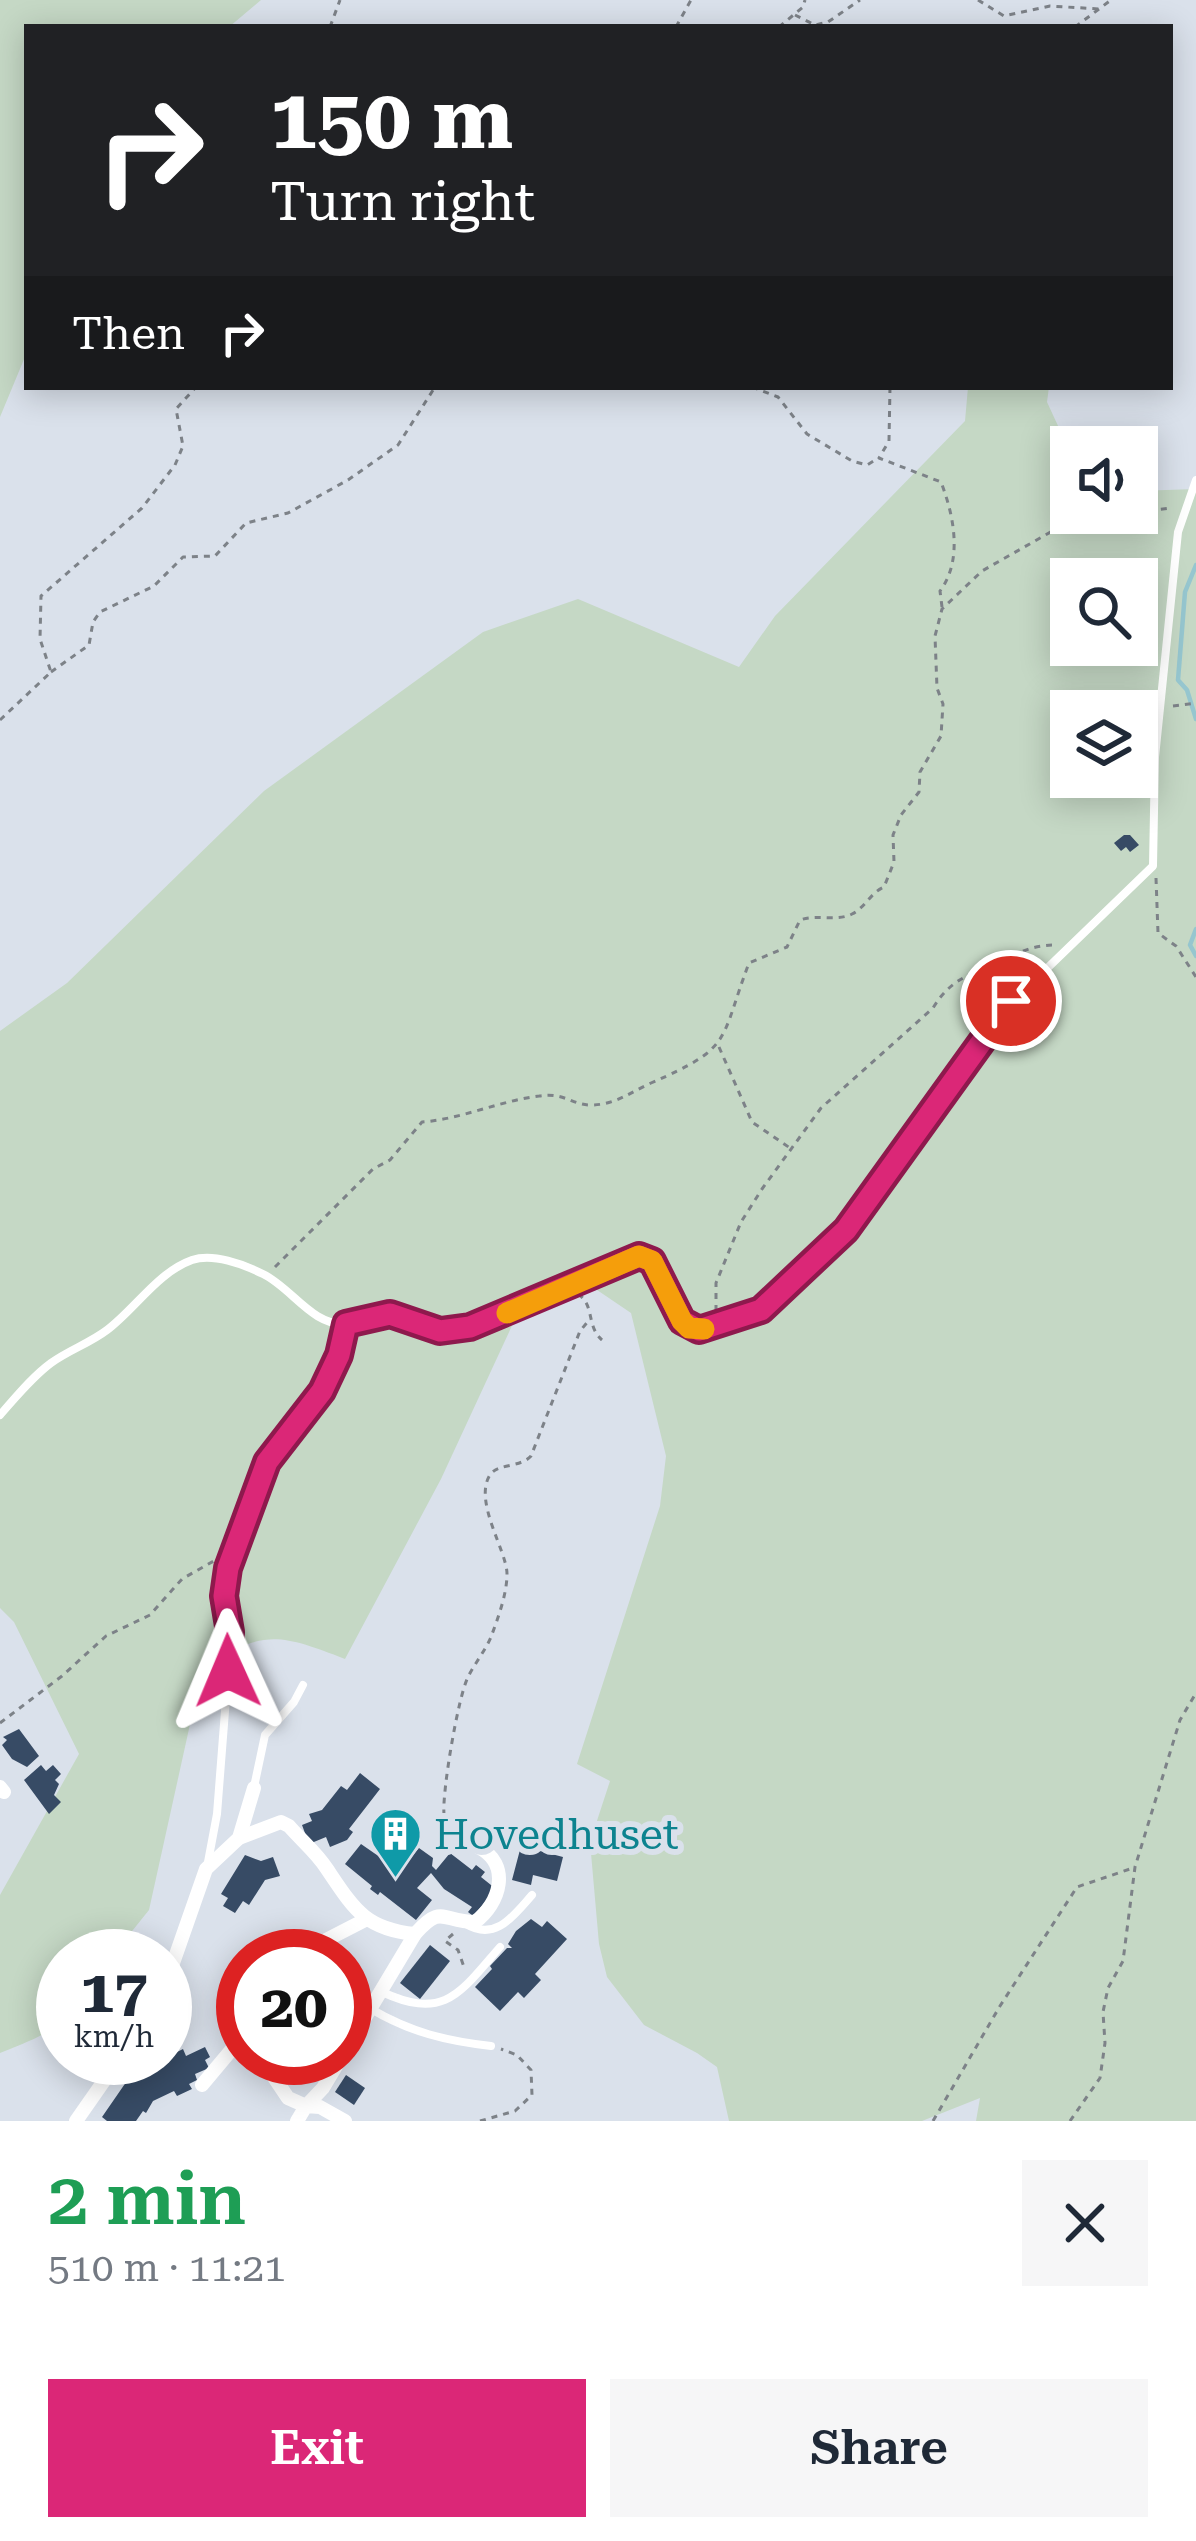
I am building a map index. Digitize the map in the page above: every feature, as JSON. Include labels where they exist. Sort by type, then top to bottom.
[{"type":"street","points":[[238,1838],[254,1788]]},
{"type":"street","points":[[185,1929],[206,1869],[238,1838],[281,1822],[325,1865],[365,1920],[390,1931],[416,1934]]},
{"type":"street","points":[[372,2006],[430,1917],[439,1914],[462,1929],[487,1913],[498,1896],[497,1868],[492,1857],[478,1847]]},
{"type":"street","points":[[348,1929],[365,1920]]},
{"type":"street","points":[[202,2084],[216,2068]]},
{"type":"street","points":[[76,2121],[101,2085]]},
{"type":"street","points":[[279,2085],[288,2098],[320,2107],[345,2121]]},
{"type":"street","points":[[297,2121],[325,2085]]},
{"type":"lane","points":[[0,1415],[39,1373],[106,1331],[182,1265],[214,1258],[263,1274],[329,1324],[390,1314],[427,1329],[452,1331],[639,1256],[652,1261],[682,1321],[699,1330],[761,1310],[846,1230],[1004,1009],[1149,871],[1155,859],[1153,793],[1178,532],[1196,480]]},
{"type":"lane","points":[[206,1869],[217,1814],[228,1671],[230,1632],[224,1581],[267,1462],[322,1391],[339,1355],[346,1324]]},
{"type":"lane","points":[[254,1788],[265,1735],[303,1685]]},
{"type":"lane","points":[[462,1929],[499,1928],[532,1894]]},
{"type":"lane","points":[[381,1992],[429,2006],[454,1997],[500,1947]]},
{"type":"lane","points":[[372,2010],[405,2029],[446,2041],[491,2046]]},
{"type":"path","points":[[783,24],[805,0]]},
{"type":"path","points":[[818,24],[860,0]]},
{"type":"path","points":[[978,0],[1004,16],[1050,6],[1099,9]]},
{"type":"path","points":[[1079,24],[1111,0]]},
{"type":"path","points":[[795,15],[806,24]]},
{"type":"path","points":[[51,672],[40,639],[41,596],[142,508],[175,465],[183,446],[176,409],[193,390]]},
{"type":"path","points":[[0,720],[88,645],[100,612],[154,586],[183,557],[215,556],[247,523],[289,513],[348,480],[398,446],[433,390]]},
{"type":"path","points":[[760,390],[778,397],[807,434],[867,465],[879,458],[889,441],[890,390]]},
{"type":"path","points":[[263,1274],[285,1261],[306,1232],[373,1169],[390,1160],[422,1122],[441,1121],[508,1100],[560,1093],[587,1105],[622,1100],[691,1066],[719,1046],[749,963],[787,947],[800,920],[818,915],[838,919],[859,911],[871,893],[884,886],[894,862],[893,835],[919,792],[926,756],[941,736],[943,704],[937,688],[935,636],[942,609],[940,591],[948,580],[955,548],[940,482],[879,458]]},
{"type":"path","points":[[1158,509],[1187,504]]},
{"type":"path","points":[[942,609],[982,571],[1050,532]]},
{"type":"path","points":[[1160,708],[1196,703]]},
{"type":"path","points":[[1155,859],[1164,935],[1194,975]]},
{"type":"path","points":[[716,1325],[716,1283],[741,1222],[821,1108],[933,1008],[944,989],[970,971],[1028,946],[1069,944]]},
{"type":"path","points":[[719,1046],[752,1122],[792,1149]]},
{"type":"path","points":[[566,1288],[586,1300],[602,1340]]},
{"type":"path","points":[[478,1847],[455,1837],[444,1814],[464,1689],[492,1634],[505,1590],[507,1567],[490,1524],[489,1479],[494,1472],[521,1465],[530,1456],[580,1330],[590,1319]]},
{"type":"path","points":[[0,1724],[106,1636],[150,1615],[182,1579],[214,1560],[232,1556]]},
{"type":"path","points":[[228,1671],[248,1683],[260,1698],[266,1712],[265,1735]]},
{"type":"path","points":[[1070,2121],[1100,2078],[1103,2012],[1108,1988],[1123,1961],[1135,1868],[1180,1720],[1196,1693]]},
{"type":"path","points":[[933,2121],[1077,1887],[1135,1868]]},
{"type":"path","points":[[462,1929],[445,1940],[458,1950],[474,1976]]},
{"type":"path","points":[[480,2121],[522,2107],[535,2085],[525,2062],[491,2046]]},
{"type":"green space","points":[[0,0],[261,0],[233,24],[24,24],[24,359],[0,417]]},
{"type":"green space","points":[[968,390],[1049,390],[1047,402],[1058,426],[1050,426],[1050,534],[1158,534],[1158,490],[1196,489],[1196,2121],[976,2121],[980,2098],[922,2121],[729,2121],[717,2067],[644,2025],[607,1977],[599,1944],[590,1842],[610,1781],[577,1764],[660,1506],[666,1456],[631,1313],[569,1271],[529,1289],[441,1479],[345,1659],[304,1644],[272,1639],[241,1647],[202,1670],[149,1910],[134,1929],[36,1929],[36,2037],[0,2053],[0,1895],[79,1754],[14,1622],[0,1608],[0,1031],[67,983],[264,791],[483,632],[578,599],[739,667],[775,616],[965,421]]},
{"type":"building","points":[[1124,835],[1139,845],[1130,852],[1114,843]]},
{"type":"building","points":[[19,1729],[39,1756],[27,1767],[12,1759],[2,1745],[7,1740],[3,1737]]},
{"type":"building","points":[[41,1765],[46,1771],[53,1765],[61,1774],[55,1780],[59,1784],[54,1795],[61,1802],[49,1814],[24,1780]]},
{"type":"building","points":[[360,1773],[380,1789],[349,1829],[353,1832],[330,1847],[326,1837],[309,1844],[302,1825],[312,1821],[309,1814],[322,1810],[341,1786],[347,1790]]},
{"type":"building","name":"Hovedhuset","points":[[361,1844],[400,1871],[419,1848],[433,1858],[436,1870],[450,1853],[472,1870],[476,1865],[485,1872],[481,1877],[496,1889],[473,1916],[468,1912],[472,1907],[444,1889],[431,1873],[417,1888],[432,1900],[416,1920],[370,1889],[345,1864]]},
{"type":"building","points":[[521,1846],[563,1857],[557,1881],[533,1875],[531,1885],[512,1880]]},
{"type":"building","points":[[245,1855],[261,1861],[273,1857],[280,1876],[265,1880],[249,1905],[243,1901],[235,1913],[223,1906],[228,1898],[221,1894]]},
{"type":"building","points":[[531,1919],[542,1927],[547,1921],[567,1939],[535,1974],[541,1980],[524,1998],[518,1992],[500,2011],[475,1987],[507,1948],[512,1948],[508,1944],[516,1931]]},
{"type":"building","points":[[430,1945],[450,1961],[420,1999],[400,1983]]},
{"type":"building","points":[[205,2047],[210,2057],[205,2060],[209,2068],[195,2074],[197,2080],[192,2082],[192,2053]]},
{"type":"building","points":[[124,2085],[190,2085],[192,2089],[153,2101],[136,2121],[102,2117]]},
{"type":"building","points":[[340,2085],[365,2088],[354,2105],[335,2092]]},
{"type":"waterway","points":[[1196,565],[1185,592],[1178,680],[1187,690],[1196,719]]},
{"type":"waterway","points":[[1196,929],[1190,945],[1196,956]]},
{"type":"slow traffic","points":[[507,1313],[639,1256],[652,1261],[682,1321],[689,1328],[704,1329]]},
{"type":"place","name":"Hovedhuset","points":[[395,1880]]},
{"type":"route","points":[[228,1671],[230,1632],[224,1596],[228,1568],[267,1462],[322,1391],[339,1355],[346,1324],[390,1314],[427,1329],[470,1327],[639,1256],[652,1261],[689,1328],[699,1330],[761,1310],[846,1230],[1011,1001]]}]
